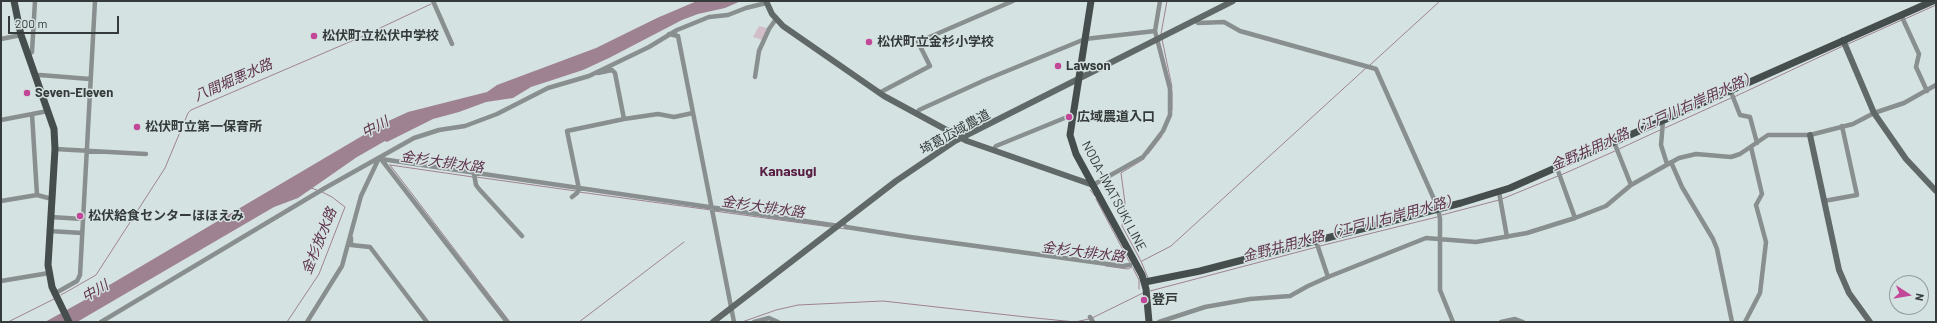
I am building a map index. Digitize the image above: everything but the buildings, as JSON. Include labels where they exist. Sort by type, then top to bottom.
[{"type":"main road","points":[[14,1],[21,35],[54,129],[55,149],[48,259],[49,273],[55,295],[69,322]]},
{"type":"main road","name":"NODA-IWATSUKI LINE","points":[[1091,1],[1070,135],[1072,145],[1138,266],[1146,289],[1149,322]]},
{"type":"main road","points":[[1146,289],[1200,271],[1499,192],[1730,92],[1843,40],[1933,1]]},
{"type":"street","points":[[28,55],[32,52],[35,1]]},
{"type":"street","points":[[55,295],[77,281],[80,275],[95,1]]},
{"type":"street","points":[[433,1],[452,44]]},
{"type":"street","points":[[879,93],[930,66],[918,42],[1014,1]]},
{"type":"street","points":[[589,76],[649,47],[669,34],[709,17],[728,15],[766,2],[776,19],[879,93],[963,138],[1093,185],[1143,158],[1163,131],[1167,123],[1171,108],[1170,89],[1155,31],[1160,1]]},
{"type":"street","name":"埼葛広域農道","points":[[713,322],[922,163],[963,138],[1233,1]]},
{"type":"street","points":[[1901,15],[1918,54],[1916,68],[1928,91]]},
{"type":"street","points":[[755,77],[759,51],[769,29],[776,19]]},
{"type":"street","points":[[1196,20],[1198,23],[1224,22],[1240,31],[1376,69],[1438,208],[1440,219],[1440,290],[1453,322]]},
{"type":"street","points":[[917,114],[919,110],[985,80],[1085,39],[1155,31]]},
{"type":"street","points":[[669,34],[678,36],[734,322]]},
{"type":"street","points":[[1,39],[21,35]]},
{"type":"street","points":[[1843,40],[1874,113],[1906,159],[1936,191]]},
{"type":"street","points":[[101,322],[414,138],[439,130],[466,126],[497,114],[548,88],[612,70],[615,73],[624,119]]},
{"type":"street","points":[[36,76],[40,75],[90,79]]},
{"type":"street","points":[[1159,322],[1200,307],[1250,299],[1290,296],[1328,277],[1417,240],[1426,238],[1476,242],[1507,237],[1575,218],[1606,206],[1631,185],[1669,163],[1696,154],[1731,157],[1740,154],[1768,135],[1810,135],[1853,124],[1874,113],[1904,103],[1928,91],[1936,85]]},
{"type":"street","points":[[1730,92],[1740,115],[1750,117],[1757,143]]},
{"type":"street","points":[[1,120],[48,112]]},
{"type":"street","points":[[572,197],[577,193],[578,189],[567,131],[624,119],[658,114],[674,117],[693,113]]},
{"type":"street","points":[[32,114],[37,195]]},
{"type":"street","points":[[993,150],[996,146],[1072,115]]},
{"type":"street","points":[[1663,121],[1661,145],[1682,187],[1715,244],[1732,322]]},
{"type":"street","points":[[1824,201],[1857,195],[1842,126]]},
{"type":"street","points":[[1810,135],[1841,275],[1849,293],[1870,322]]},
{"type":"street","points":[[1614,142],[1631,185]]},
{"type":"street","points":[[1745,322],[1760,293],[1766,242],[1756,205],[1762,194],[1751,147]]},
{"type":"street","points":[[55,149],[146,154]]},
{"type":"street","points":[[380,158],[474,174],[578,189],[841,224],[846,227],[903,236],[1122,266],[1130,265]]},
{"type":"street","points":[[307,322],[342,266],[361,196],[380,158]]},
{"type":"street","points":[[380,158],[507,322]]},
{"type":"street","points":[[1557,168],[1575,218]]},
{"type":"street","points":[[474,174],[476,185],[479,189],[522,236]]},
{"type":"street","points":[[1499,192],[1507,237]]},
{"type":"street","points":[[1,201],[37,195],[52,199]]},
{"type":"street","points":[[50,218],[83,219]]},
{"type":"street","points":[[352,226],[351,245],[370,247],[427,322]]},
{"type":"street","points":[[50,231],[82,233]]},
{"type":"street","points":[[1316,241],[1328,277]]},
{"type":"street","points":[[1,282],[49,273]]},
{"type":"street","points":[[754,322],[769,318],[778,322]]},
{"type":"street","points":[[1501,322],[1515,318],[1522,322]]},
{"type":"shaded area","points":[[697,1],[741,1],[725,8],[698,14],[682,20],[583,70],[531,87],[513,98],[486,102],[459,112],[433,119],[387,142],[385,141],[357,157],[298,198],[274,207],[77,322],[45,322],[99,292],[102,286],[106,287],[384,123],[408,112],[487,92],[497,85],[596,48],[657,18]]},
{"type":"shaded area","points":[[759,26],[767,28],[762,40],[753,37]]},
{"type":"waterway","points":[[1161,34],[1167,1]]},
{"type":"waterway","name":"金杉大排水路","points":[[1370,65],[1440,1]]},
{"type":"waterway","name":"八間堀悪水路","points":[[61,295],[96,275],[165,168],[188,113],[191,110],[361,37],[431,4]]},
{"type":"waterway","name":"金野井用水路（江戸川右岸用水路）","points":[[1905,19],[1936,5]]},
{"type":"waterway","name":"金野井用水路（江戸川右岸用水路）","points":[[1848,44],[1902,20]]},
{"type":"waterway","points":[[1162,39],[1172,87]]},
{"type":"waterway","name":"金野井用水路（江戸川右岸用水路）","points":[[1734,97],[1843,46]]},
{"type":"waterway","name":"金杉大排水路","points":[[1142,261],[1171,246],[1366,68]]},
{"type":"waterway","points":[[1172,92],[1172,110]]},
{"type":"waterway","name":"金野井用水路（江戸川右岸用水路）","points":[[1665,128],[1731,98]]},
{"type":"waterway","name":"金野井用水路（江戸川右岸用水路）","points":[[1619,149],[1660,130]]},
{"type":"waterway","points":[[1148,154],[1162,136]]},
{"type":"waterway","name":"金野井用水路（江戸川右岸用水路）","points":[[1561,175],[1615,151]]},
{"type":"waterway","points":[[1144,159],[1121,173],[1125,203],[1122,226],[1141,261],[1148,278]]},
{"type":"waterway","name":"金杉大排水路","points":[[390,165],[473,177]]},
{"type":"waterway","points":[[390,165],[510,322]]},
{"type":"waterway","name":"金野井用水路（江戸川右岸用水路）","points":[[1502,199],[1558,176]]},
{"type":"waterway","name":"金杉大排水路","points":[[476,177],[576,191]]},
{"type":"waterway","name":"金杉放水路","points":[[311,188],[317,190]]},
{"type":"waterway","points":[[1090,190],[1095,196]]},
{"type":"waterway","name":"金杉放水路","points":[[287,322],[319,274],[345,207],[332,197],[322,192]]},
{"type":"waterway","name":"金杉大排水路","points":[[579,192],[711,210]]},
{"type":"waterway","points":[[1096,199],[1130,263]]},
{"type":"waterway","name":"金野井用水路（江戸川右岸用水路）","points":[[1442,215],[1499,200]]},
{"type":"waterway","name":"金杉大排水路","points":[[714,211],[831,227]]},
{"type":"waterway","name":"金野井用水路（江戸川右岸用水路）","points":[[1320,246],[1437,217]]},
{"type":"waterway","name":"金杉大排水路","points":[[838,228],[847,229]]},
{"type":"waterway","points":[[579,322],[684,242]]},
{"type":"waterway","name":"金野井用水路（江戸川右岸用水路）","points":[[1150,291],[1317,247]]},
{"type":"waterway","name":"金杉大排水路","points":[[1106,266],[1128,269],[1132,267]]},
{"type":"waterway","points":[[1133,268],[1139,280],[1139,289]]},
{"type":"waterway","name":"金野井用水路（江戸川右岸用水路）","points":[[1092,318],[1143,293]]},
{"type":"waterway","name":"八間堀悪水路","points":[[8,322],[54,299]]},
{"type":"waterway","name":"金野井用水路（江戸川右岸用水路）","points":[[742,322],[776,310],[798,305],[883,301],[1075,322],[1089,319]]},
{"type":"place","name":"松伏町立松伏中学校","points":[[314,36]]},
{"type":"place","name":"松伏町立金杉小学校","points":[[869,42]]},
{"type":"place","name":"Lawson","points":[[1058,66]]},
{"type":"place","name":"Seven-Eleven","points":[[27,93]]},
{"type":"place","name":"広域農道入口","points":[[1069,117]]},
{"type":"place","name":"松伏町立第一保育所","points":[[137,127]]},
{"type":"place","name":"松伏給食センターほほえみ","points":[[80,216]]},
{"type":"place","name":"登戸","points":[[1144,300]]},
{"type":"district","name":"Kanasugi","points":[[788,171]]},
{"type":"water label","name":"中川","points":[[375,127]]},
{"type":"water label","name":"中川","points":[[95,291]]}]
